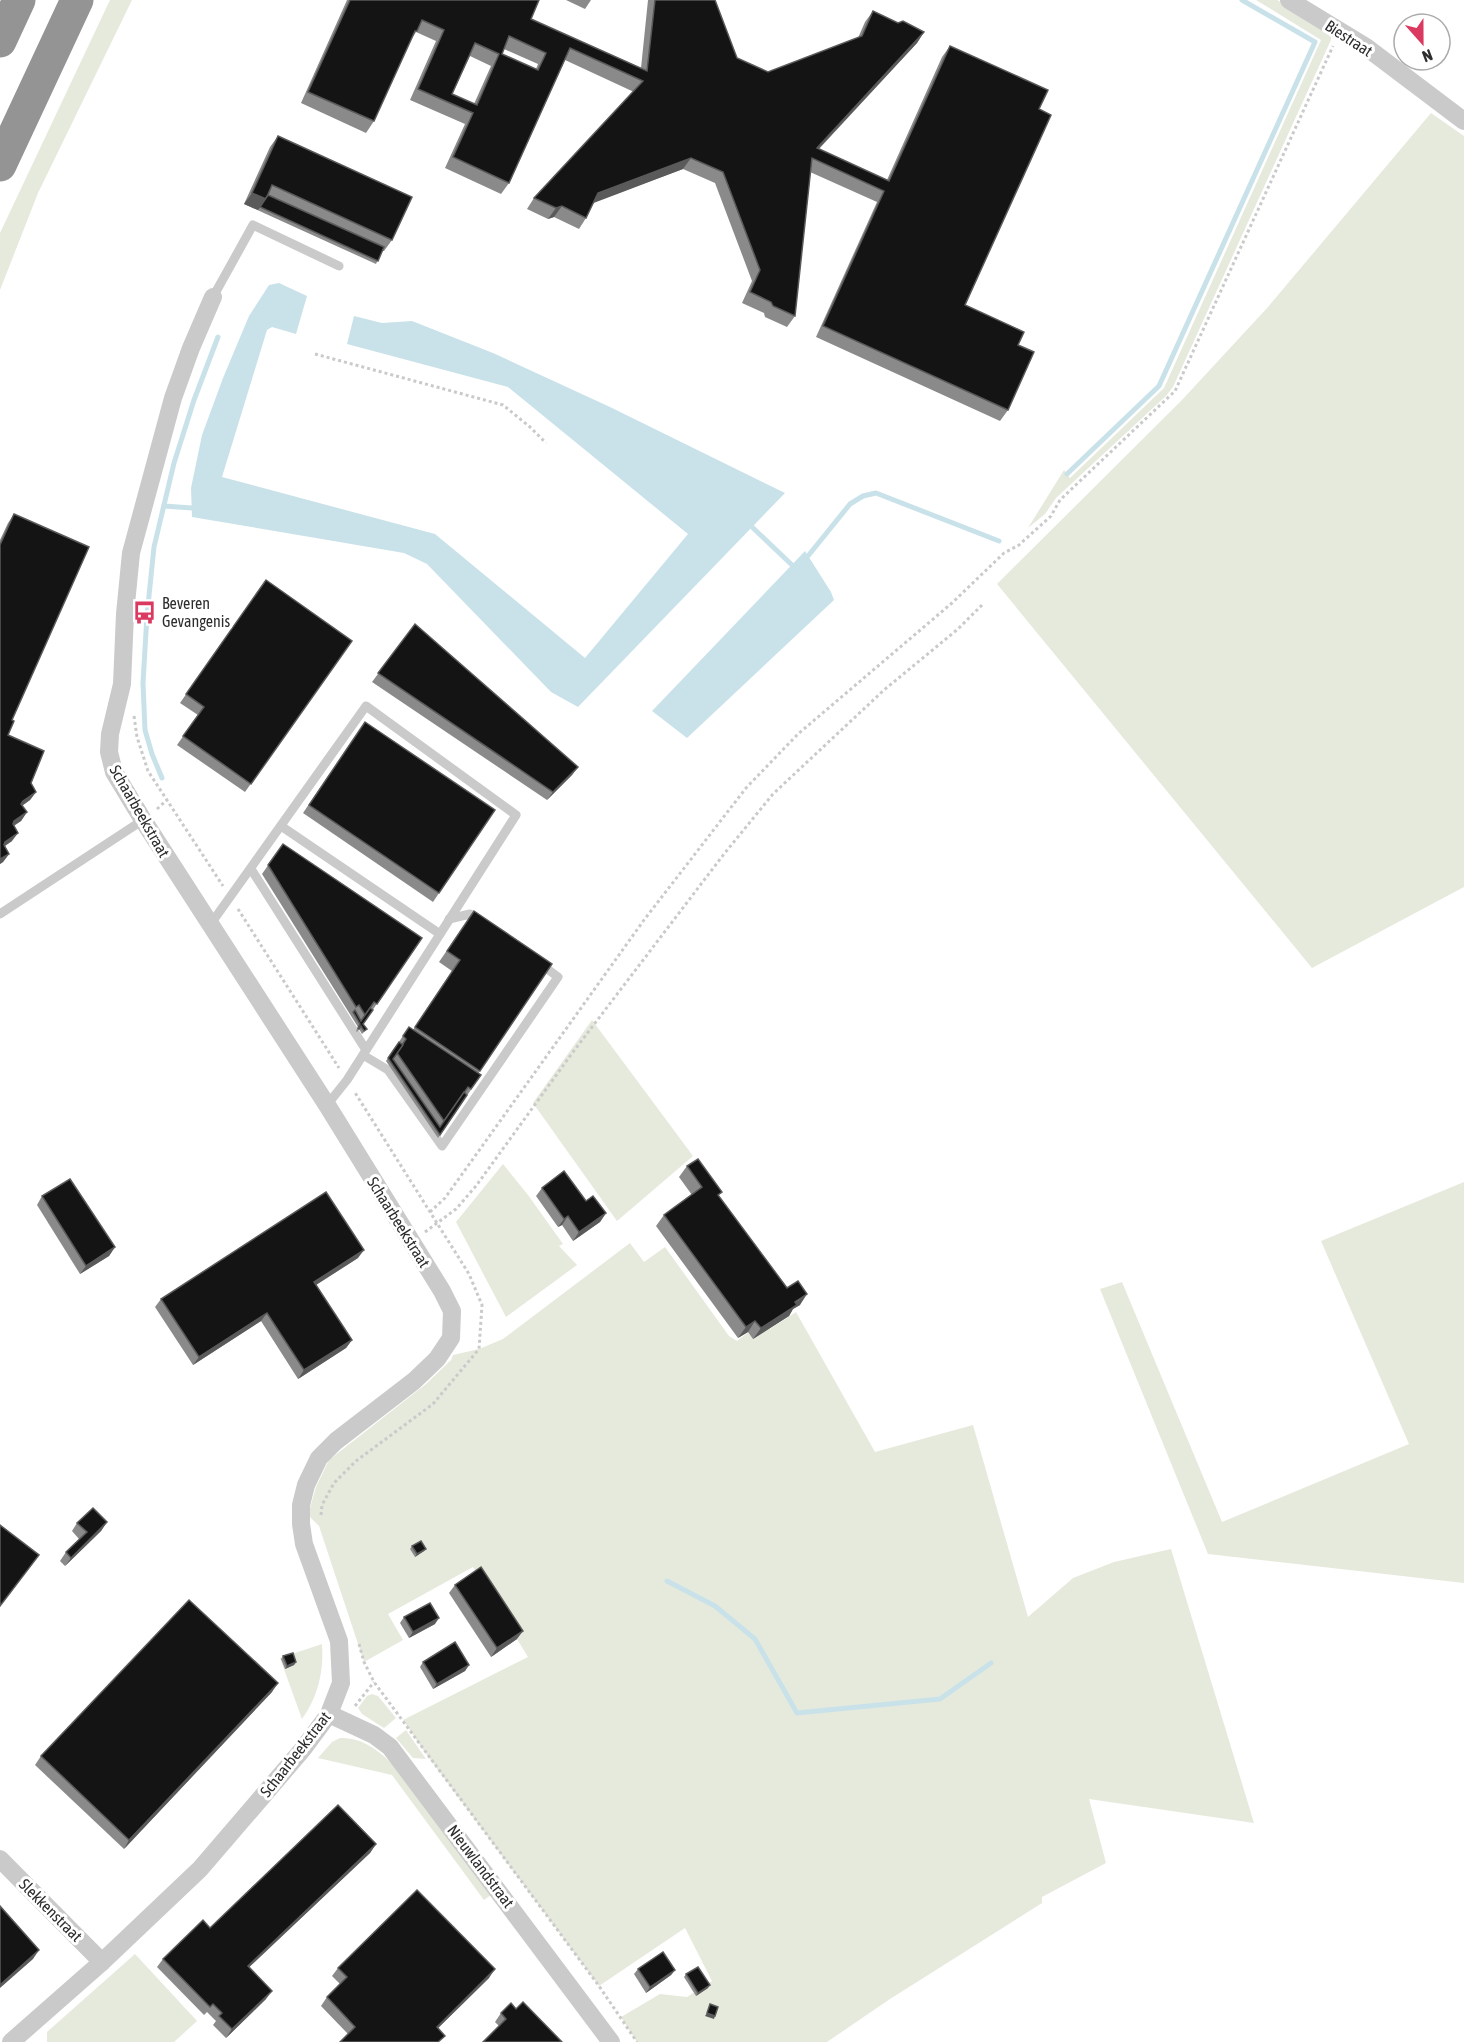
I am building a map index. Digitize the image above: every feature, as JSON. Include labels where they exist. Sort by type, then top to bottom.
[{"type":"highway","points":[[0,41],[19,0]]},
{"type":"highway","points":[[0,165],[77,0]]},
{"type":"street","name":"Biestraat","points":[[1289,0],[1366,47],[1464,121]]},
{"type":"street","name":"Schaarbeekstraat","points":[[20,2039],[200,1869],[303,1749],[329,1714],[341,1683],[339,1641],[304,1544],[301,1505],[306,1485],[320,1458],[336,1441],[414,1381],[437,1359],[451,1338],[452,1311],[442,1291],[327,1105],[143,820],[114,772],[109,753],[110,734],[122,684],[125,614],[131,553],[173,398],[213,297]]},
{"type":"street","name":"Nieuwlandstraat","points":[[329,1714],[374,1735],[390,1747],[498,1888],[611,2042]]},
{"type":"street","name":"Slekkenstraat","points":[[0,1858],[102,1962]]},
{"type":"lane","points":[[213,297],[253,225],[339,266]]},
{"type":"lane","points":[[210,924],[366,706],[516,815],[347,1080],[327,1105]]},
{"type":"lane","points":[[0,914],[143,820]]},
{"type":"lane","points":[[281,826],[440,934]]},
{"type":"lane","points":[[251,869],[364,1053],[388,1070],[442,1146],[558,977],[532,958]]},
{"type":"lane","points":[[449,920],[470,914],[487,927]]},
{"type":"path","points":[[430,1212],[445,1198],[644,920],[747,788],[798,734],[952,603],[1004,553],[1019,544],[1051,516],[1060,500],[1175,392],[1339,31]]},
{"type":"path","points":[[315,354],[503,405],[546,443]]},
{"type":"path","points":[[411,1241],[456,1209],[476,1186],[573,1052],[724,854],[773,794],[876,698],[958,629],[982,605]]},
{"type":"path","points":[[122,684],[132,704],[137,737],[148,771],[469,1274],[482,1305],[479,1348],[433,1404],[356,1461],[334,1483],[322,1505],[321,1516]]},
{"type":"path","points":[[358,1643],[374,1682],[638,2042]]},
{"type":"shaded area","points":[[110,0],[132,0],[38,193],[0,290],[0,233]]},
{"type":"shaded area","points":[[1256,0],[1277,0],[1285,4],[1331,36],[1331,40],[1173,387],[1056,498],[1045,514],[1028,528],[1064,470],[1070,478],[1164,388],[1321,40]]},
{"type":"shaded area","points":[[1431,113],[1464,136],[1464,887],[1312,968],[997,584],[1181,401],[1268,307]]},
{"type":"shaded area","points":[[592,1020],[693,1156],[617,1221],[533,1103]]},
{"type":"shaded area","points":[[503,1164],[563,1244],[559,1246],[577,1265],[506,1317],[456,1222]]},
{"type":"shaded area","points":[[1464,1182],[1464,1583],[1208,1554],[1100,1289],[1122,1282],[1222,1522],[1409,1444],[1321,1241]]},
{"type":"shaded area","points":[[630,1243],[644,1262],[665,1247],[729,1336],[737,1341],[764,1320],[770,1329],[796,1312],[875,1452],[973,1425],[1028,1617],[1073,1578],[1114,1562],[1171,1549],[1254,1823],[1089,1799],[1106,1863],[1042,1897],[1042,1903],[890,1999],[827,2042],[637,2042],[621,2017],[660,1994],[687,1997],[712,1981],[685,1928],[599,1986],[403,1720],[528,1657],[473,1567],[388,1614],[403,1640],[364,1662],[319,1526],[308,1515],[316,1487],[329,1460],[426,1384],[451,1360],[453,1355],[479,1349],[503,1339]]},
{"type":"shaded area","points":[[322,1644],[319,1683],[308,1711],[302,1719],[280,1658]]},
{"type":"shaded area","points":[[372,1694],[378,1696],[396,1718],[384,1728],[362,1714],[358,1708],[367,1696]]},
{"type":"shaded area","points":[[406,1730],[426,1759],[413,1758],[396,1738]]},
{"type":"shaded area","points":[[340,1738],[364,1743],[384,1756],[396,1768],[491,1895],[484,1900],[392,1775],[318,1758],[332,1742]]},
{"type":"shaded area","points":[[135,1954],[197,2021],[174,2042],[47,2042],[47,2032]]},
{"type":"water","points":[[279,283],[307,296],[296,334],[272,327],[267,330],[222,477],[435,534],[585,658],[688,534],[508,387],[347,344],[354,316],[382,323],[412,321],[493,353],[610,407],[785,493],[578,707],[551,692],[427,564],[404,553],[192,517],[191,488],[202,435],[223,378],[249,316],[269,285]]},
{"type":"water","points":[[805,551],[834,600],[687,738],[652,711]]},
{"type":"building","points":[[350,0],[539,0],[531,19],[647,71],[655,0],[715,0],[737,58],[768,72],[862,36],[873,11],[898,23],[903,21],[924,32],[817,148],[889,181],[950,46],[1048,90],[1039,109],[1051,115],[965,305],[1024,332],[1018,345],[1034,352],[1008,410],[823,326],[884,191],[812,158],[795,316],[750,292],[760,270],[723,172],[691,158],[598,193],[586,218],[562,206],[556,208],[534,198],[643,81],[570,48],[509,183],[453,157],[473,113],[418,89],[444,30],[422,20],[374,121],[308,92]],"holes":[[[509,36],[546,53],[538,70],[502,54]],[[475,43],[499,54],[477,105],[452,94]]]},
{"type":"building","points":[[278,136],[412,197],[392,240],[272,185],[266,199],[252,193]]},
{"type":"building","points":[[268,195],[384,247],[378,261],[260,207]]},
{"type":"building","points":[[14,514],[89,547],[12,720],[14,721],[8,735],[44,751],[31,783],[36,792],[21,804],[27,812],[14,821],[13,824],[18,833],[5,842],[4,845],[9,854],[0,859],[0,545]]},
{"type":"building","points":[[266,580],[352,641],[251,784],[183,736],[204,707],[186,694]]},
{"type":"building","points":[[415,624],[578,767],[553,792],[378,673]]},
{"type":"building","points":[[365,722],[495,810],[439,893],[309,805]]},
{"type":"building","points":[[283,844],[422,938],[377,1004],[374,1002],[365,1015],[359,1005],[356,1007],[268,865]]},
{"type":"building","points":[[474,911],[552,964],[480,1071],[415,1027],[460,960],[447,951]]},
{"type":"building","points":[[370,1008],[373,1010],[363,1024],[367,1029],[364,1031],[361,1026],[358,1028],[360,1024],[353,1012],[355,1010],[361,1021]]},
{"type":"building","points":[[409,1027],[481,1075],[471,1089],[468,1087],[444,1121],[397,1053],[406,1039],[403,1036]]},
{"type":"building","points":[[399,1042],[403,1045],[393,1059],[440,1127],[464,1092],[467,1095],[440,1135],[388,1058]]},
{"type":"building","points":[[698,1159],[722,1192],[718,1195],[787,1288],[798,1281],[807,1294],[795,1302],[797,1305],[761,1328],[755,1321],[746,1327],[664,1215],[702,1187],[687,1166]]},
{"type":"building","points":[[564,1171],[586,1201],[593,1196],[606,1213],[579,1232],[568,1216],[564,1219],[542,1188]]},
{"type":"building","points":[[70,1179],[115,1247],[86,1266],[42,1196]]},
{"type":"building","points":[[326,1192],[364,1250],[314,1282],[352,1340],[304,1370],[267,1313],[199,1357],[161,1299]]},
{"type":"building","points":[[93,1508],[107,1522],[71,1558],[66,1552],[87,1532],[77,1523]]},
{"type":"building","points":[[0,1525],[39,1555],[0,1606]]},
{"type":"building","points":[[421,1541],[426,1549],[417,1554],[412,1546]]},
{"type":"building","points":[[481,1567],[523,1631],[497,1648],[455,1585]]},
{"type":"building","points":[[189,1600],[278,1683],[129,1840],[41,1756]]},
{"type":"building","points":[[430,1603],[439,1618],[413,1632],[404,1617]]},
{"type":"building","points":[[455,1642],[469,1665],[437,1684],[423,1662]]},
{"type":"building","points":[[293,1653],[296,1662],[287,1666],[283,1656]]},
{"type":"building","points":[[338,1805],[376,1844],[248,1966],[272,1991],[232,2029],[219,2016],[222,2013],[213,2004],[210,2007],[163,1959],[203,1920],[210,1928]]},
{"type":"building","points":[[417,1890],[495,1969],[437,2027],[445,2036],[438,2042],[340,2042],[355,2027],[327,1997],[347,1977],[338,1968]]},
{"type":"building","points":[[0,1906],[39,1950],[0,1985]]},
{"type":"building","points":[[663,1952],[675,1970],[650,1987],[638,1969]]},
{"type":"building","points":[[698,1967],[710,1985],[698,1993],[686,1974]]},
{"type":"building","points":[[523,2002],[562,2042],[483,2042],[506,2019],[501,2013],[511,2003],[516,2009]]},
{"type":"building","points":[[710,2004],[718,2007],[715,2016],[707,2013]]},
{"type":"waterway","points":[[1067,474],[1159,386],[1315,42],[1242,0]]},
{"type":"waterway","points":[[162,778],[145,730],[143,683],[154,547],[174,463],[194,400],[218,337]]},
{"type":"waterway","points":[[808,556],[850,504],[863,496],[876,493],[999,541]]},
{"type":"waterway","points":[[164,506],[192,508]]},
{"type":"waterway","points":[[752,527],[792,565]]},
{"type":"waterway","points":[[667,1581],[715,1606],[755,1639],[797,1713],[940,1699],[991,1663]]},
{"type":"place","name":"Beveren Gevangenis","points":[[144,612]]}]
